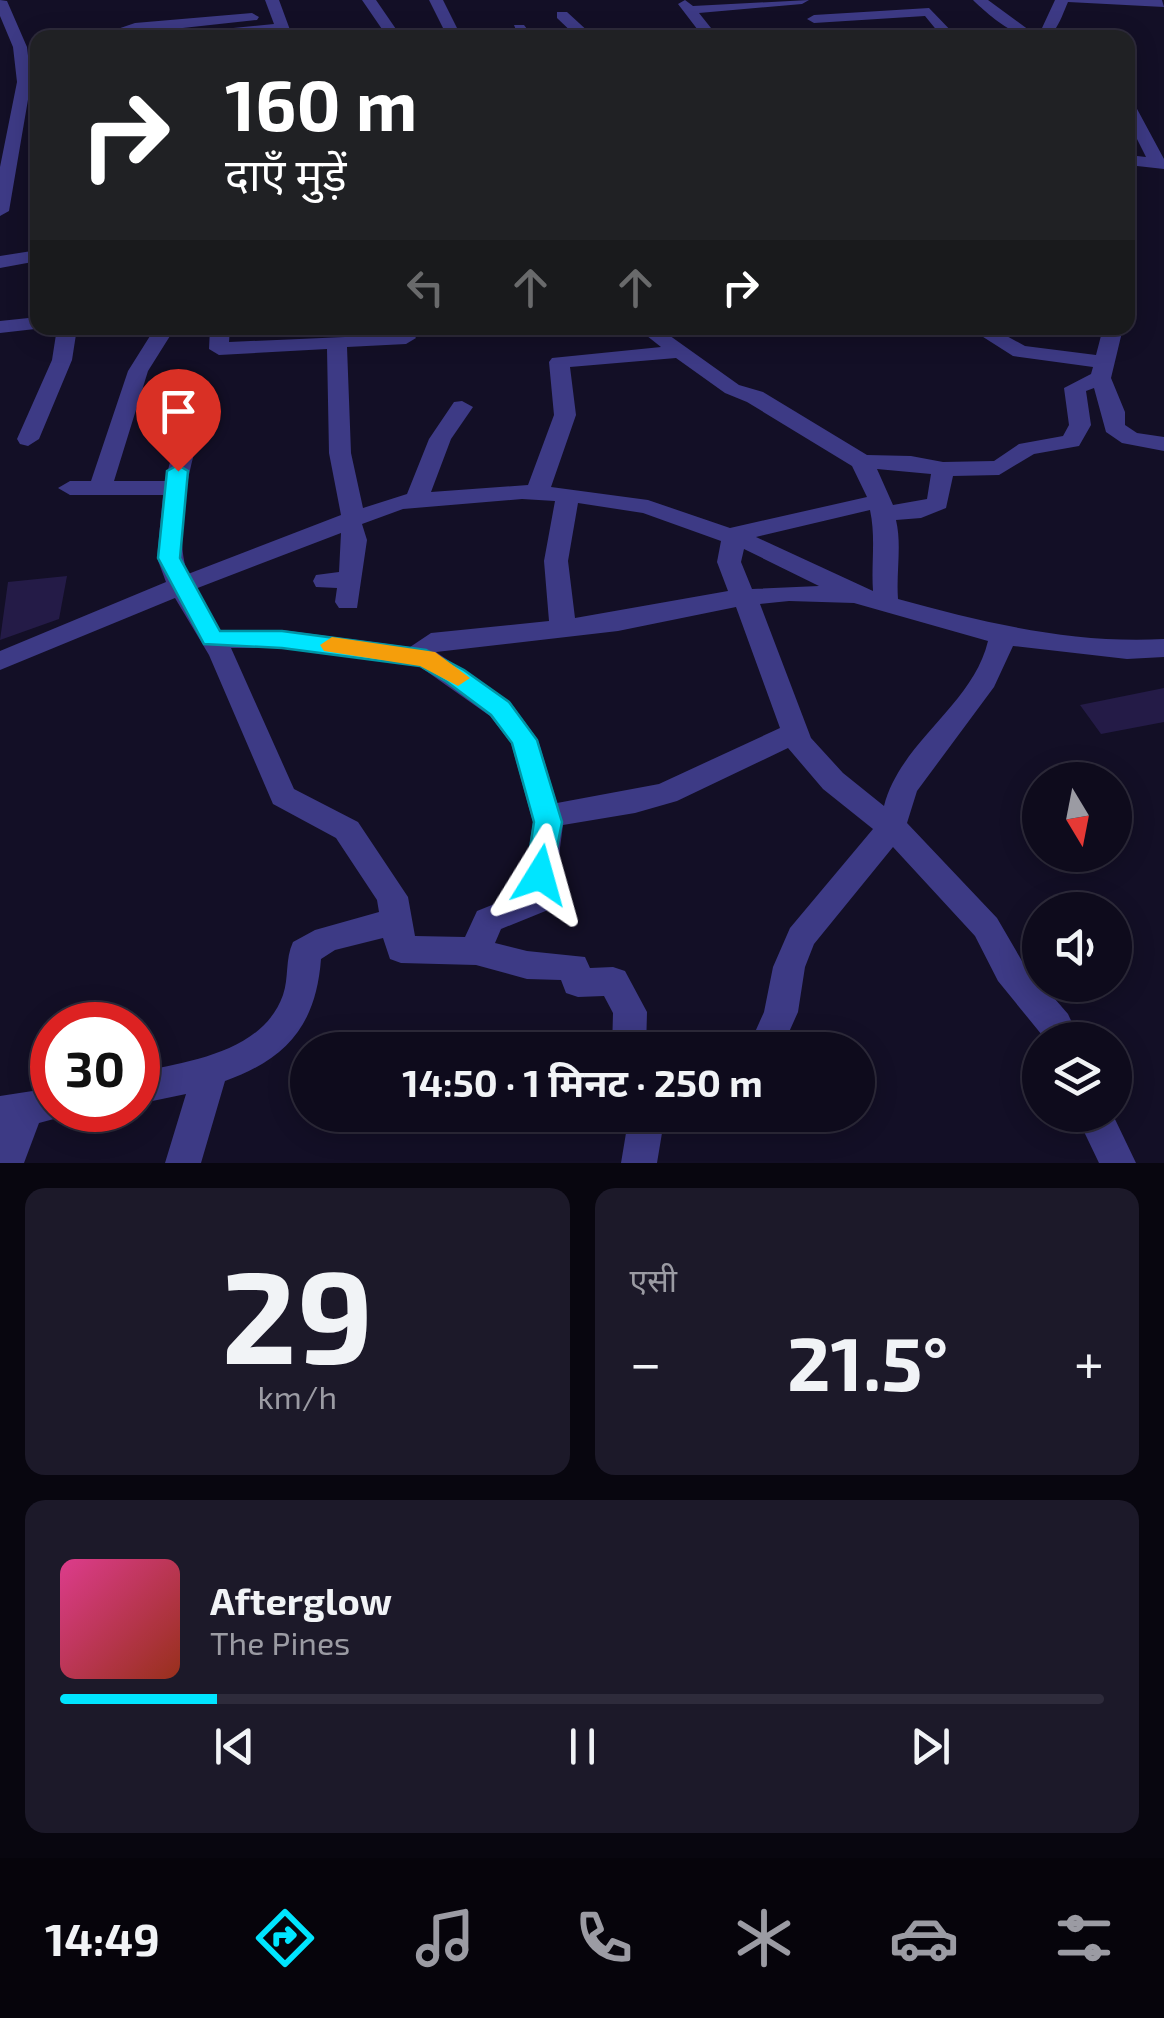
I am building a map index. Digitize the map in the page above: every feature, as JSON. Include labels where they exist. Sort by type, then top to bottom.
[{"type":"street","points":[[272,0],[283,30]]},
{"type":"street","points":[[369,0],[390,30]]},
{"type":"street","points":[[436,0],[450,30]]},
{"type":"street","points":[[688,5],[802,0]]},
{"type":"street","points":[[980,0],[1022,30]]},
{"type":"street","points":[[1048,30],[1062,0]]},
{"type":"street","points":[[1073,0],[1162,4]]},
{"type":"street","points":[[0,1],[29,46],[18,80],[30,101],[0,211]]},
{"type":"street","points":[[1123,2],[1132,22]]},
{"type":"street","points":[[688,5],[706,30]]},
{"type":"street","points":[[814,19],[929,12],[944,30]]},
{"type":"street","points":[[562,15],[578,30]]},
{"type":"street","points":[[123,30],[252,16]]},
{"type":"street","points":[[1135,118],[1161,164]]},
{"type":"street","points":[[1135,161],[1161,164]]},
{"type":"street","points":[[0,262],[30,256]]},
{"type":"street","points":[[0,327],[30,325]]},
{"type":"street","points":[[28,439],[62,360],[66,335]]},
{"type":"street","points":[[101,486],[138,371],[161,335]]},
{"type":"street","points":[[220,335],[220,349],[406,338]]},
{"type":"street","points":[[660,335],[677,352],[732,389],[755,397],[862,462],[911,463],[943,469],[999,468],[1027,449],[1072,442],[1080,426],[1075,388],[1103,370]]},
{"type":"street","points":[[991,335],[1020,352],[1103,370]]},
{"type":"street","points":[[1111,335],[1103,370],[1114,427],[1130,438],[1164,444]]},
{"type":"street","points":[[336,340],[337,435],[355,540],[341,587]]},
{"type":"street","points":[[537,494],[565,415],[559,362],[677,352]]},
{"type":"street","points":[[416,501],[440,439],[462,407]]},
{"type":"street","points":[[187,440],[176,488],[169,558],[212,639],[283,796],[348,830],[392,898],[401,949],[476,951],[527,965],[573,967],[578,982],[612,981],[630,1012],[630,1032]]},
{"type":"street","points":[[862,462],[882,507],[888,538],[883,559],[886,604]]},
{"type":"street","points":[[732,537],[882,507],[920,512],[938,504],[943,469]]},
{"type":"street","points":[[70,488],[176,488]]},
{"type":"street","points":[[0,662],[180,585],[399,502],[537,494],[648,507],[732,537],[859,596],[1002,636],[1127,650],[1164,648]]},
{"type":"street","points":[[563,627],[556,562],[568,496]]},
{"type":"street","points":[[732,537],[729,562],[796,733],[833,781],[862,808],[891,825],[986,926],[1010,971],[1053,1022]]},
{"type":"street","points":[[415,657],[431,642],[618,622],[746,598],[790,594],[859,596]]},
{"type":"street","points":[[772,1032],[801,937],[878,847],[891,825],[904,788],[984,680],[1002,636]]},
{"type":"street","points":[[212,639],[282,640],[426,658],[500,709],[524,740],[546,816],[537,901],[488,920],[476,951]]},
{"type":"street","points":[[546,816],[648,799],[722,770],[763,745],[796,733]]},
{"type":"street","points":[[160,1083],[210,1072],[274,1042],[299,998],[306,952],[326,939],[396,921]]},
{"type":"street","points":[[183,1163],[210,1072]]},
{"type":"street","points":[[6,1163],[26,1109]]},
{"type":"street","points":[[639,1163],[644,1132]]},
{"type":"street","points":[[1102,1132],[1118,1163]]},
{"type":"building","points":[[67,576],[59,619],[0,640],[8,582]]},
{"type":"building","points":[[1164,688],[1164,722],[1101,734],[1080,705]]},
{"type":"slow traffic","points":[[332,645],[426,658],[458,678]]},
{"type":"route","points":[[178,471],[169,558],[212,639],[282,640],[426,658],[456,676],[500,709],[524,740],[548,822],[540,875]]}]
